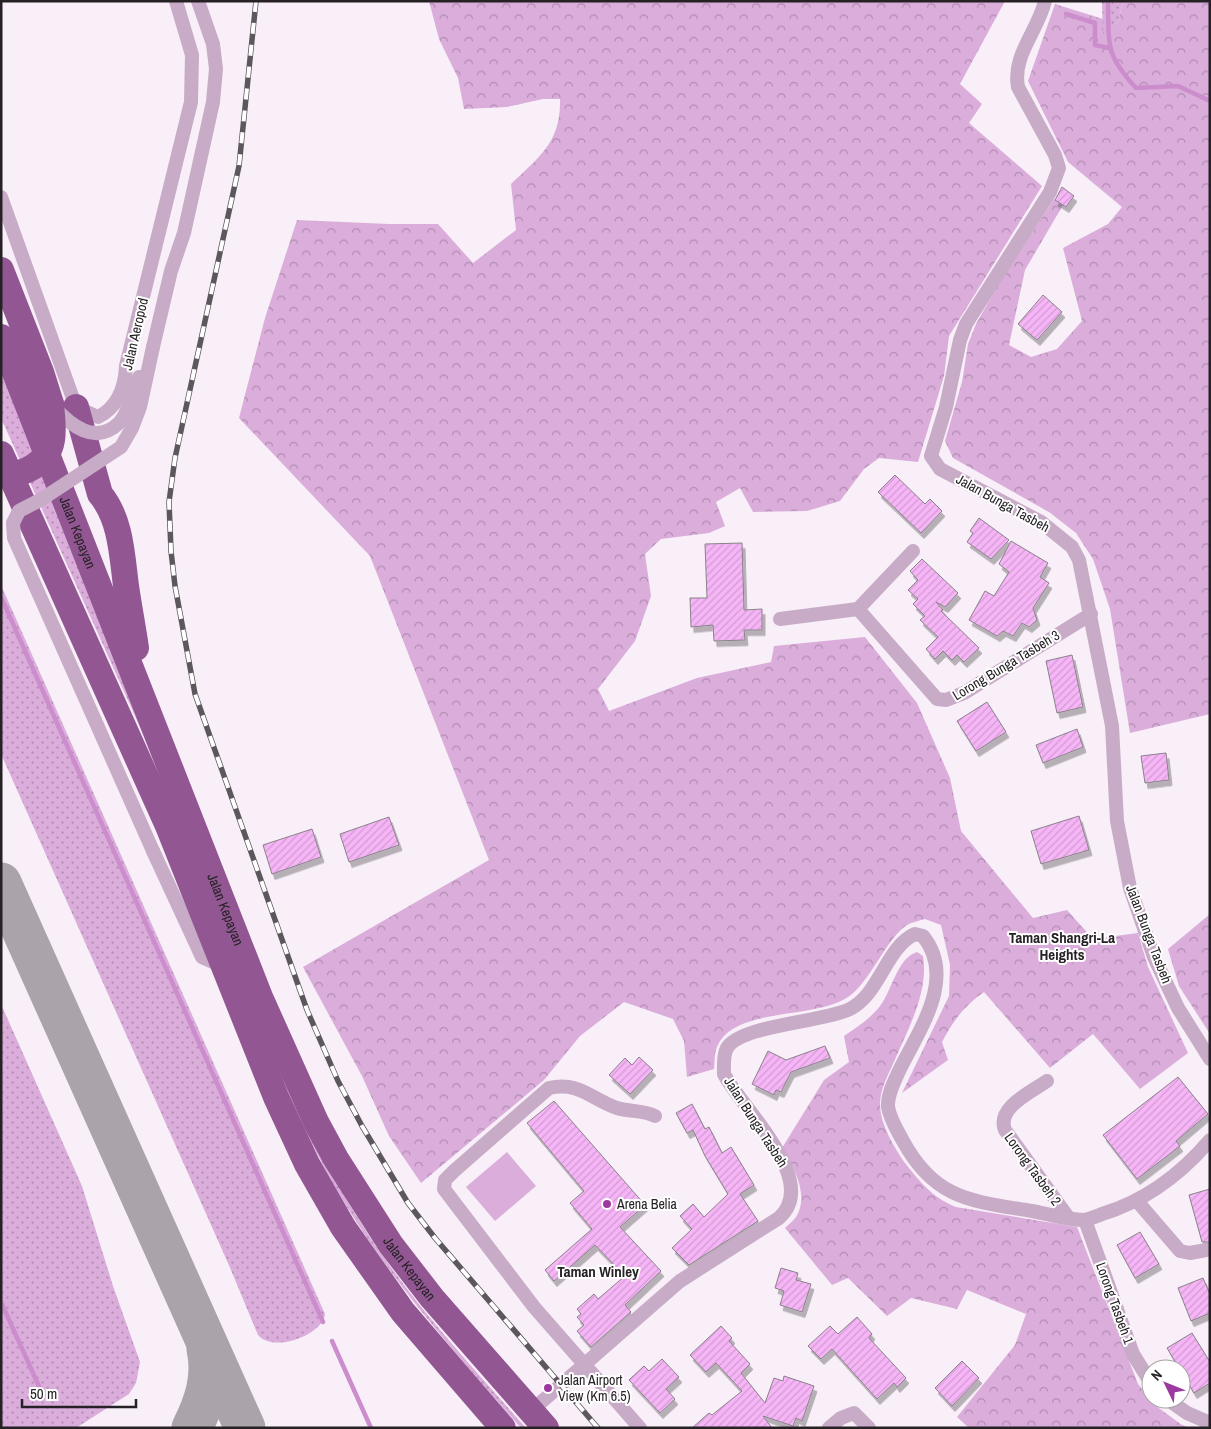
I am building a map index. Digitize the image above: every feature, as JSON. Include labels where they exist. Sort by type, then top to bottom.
[{"type":"highway","points":[[1,270],[42,372],[63,406],[100,494],[108,504],[113,518],[123,557],[131,621],[152,719]]},
{"type":"highway","name":"Jalan Kepayan","points":[[1,336],[80,542],[120,637],[260,997],[316,1122],[336,1159],[391,1245],[432,1298],[538,1419]]},
{"type":"highway","points":[[1,474],[11,476],[38,465],[52,442],[63,406]]},
{"type":"highway","name":"Jalan Kepayan","points":[[1,454],[198,895],[222,966],[294,1139],[343,1227],[403,1312],[503,1428]]},
{"type":"highway","points":[[100,494],[88,507],[84,518],[115,604],[120,637]]},
{"type":"street","name":"Jalan Aeropod","points":[[63,406],[98,417],[110,411],[124,383],[126,366],[190,102],[192,55],[176,1]]},
{"type":"street","points":[[198,1],[213,44],[216,69],[213,102],[184,233],[171,271],[140,407],[132,428],[121,446],[42,499],[19,510],[13,523],[14,538],[202,958],[222,966]]},
{"type":"street","name":"Jalan Bunga Tasbeh","points":[[1044,1],[1042,16],[1018,62],[1016,75],[1018,87],[1055,155],[1059,168],[1050,192],[966,324],[960,340],[946,407],[931,456],[940,469],[1041,522],[1072,547],[1079,560],[1112,726],[1116,821],[1130,888],[1154,957],[1174,999],[1210,1059]]},
{"type":"street","points":[[1,197],[68,422],[81,431],[104,432],[120,422],[153,347]]},
{"type":"street","points":[[780,619],[858,609],[913,551]]},
{"type":"street","name":"Lorong Bunga Tasbeh 3","points":[[858,609],[931,694],[938,699],[946,700],[964,693],[1091,614]]},
{"type":"street","name":"Jalan Bunga Tasbeh","points":[[538,1419],[585,1362],[680,1281],[789,1210],[792,1198],[791,1180],[784,1162],[724,1074],[724,1058],[727,1047],[748,1033],[818,1018],[851,1008],[861,1002],[901,945],[915,934],[923,936],[932,947],[937,964],[937,987],[930,1009],[891,1090],[888,1106],[900,1136],[923,1172],[942,1188],[958,1196],[1007,1207],[1085,1220]]},
{"type":"street","name":"Lorong Tasbeh 2","points":[[1047,1081],[1009,1109],[1003,1116],[1002,1124],[1004,1130],[1068,1217]]},
{"type":"street","points":[[640,1428],[585,1362],[534,1306],[449,1198],[444,1189],[445,1180],[549,1088],[562,1085],[569,1086],[593,1095],[615,1107],[632,1112],[643,1111],[655,1116]]},
{"type":"street","points":[[1085,1220],[1137,1201],[1164,1182],[1210,1140]]},
{"type":"street","points":[[1137,1201],[1172,1244],[1180,1251],[1190,1253],[1206,1250]]},
{"type":"street","name":"Lorong Tasbeh 1","points":[[1085,1220],[1133,1354],[1141,1367]]},
{"type":"street","points":[[1181,1409],[1210,1423]]},
{"type":"street","points":[[829,1428],[841,1418],[854,1413],[869,1428]]},
{"type":"green space","points":[[429,1],[1005,1],[960,84],[982,104],[969,123],[1042,186],[949,336],[944,376],[918,462],[879,458],[864,469],[840,501],[807,511],[753,512],[740,488],[716,502],[725,526],[709,533],[661,539],[645,554],[651,596],[635,641],[598,689],[609,711],[697,678],[771,662],[774,646],[865,637],[917,703],[950,778],[961,831],[1033,918],[1067,910],[1093,939],[1138,933],[1148,967],[1188,1053],[1140,1089],[1093,1034],[1050,1068],[984,992],[960,1014],[942,1042],[948,1060],[902,1093],[949,996],[950,965],[941,925],[925,919],[909,924],[900,931],[860,986],[852,994],[837,1003],[756,1019],[739,1026],[725,1036],[716,1050],[714,1069],[687,1077],[684,1041],[673,1019],[624,1002],[580,1036],[544,1080],[421,1183],[389,1136],[362,1076],[303,967],[489,860],[370,556],[239,418],[265,318],[297,220],[438,224],[473,263],[516,230],[511,184],[540,156],[553,137],[557,126],[560,99],[543,99],[507,107],[464,109],[458,78],[439,39]]},
{"type":"green space","points":[[1102,1],[1123,1],[1118,22],[1103,40]]},
{"type":"green space","points":[[1123,1],[1210,1],[1210,714],[1130,733],[1110,609],[1093,559],[1076,533],[1049,512],[953,458],[945,441],[962,382],[968,344],[976,324],[997,287],[1054,199],[1063,205],[1025,270],[1009,345],[1031,357],[1057,349],[1082,321],[1063,248],[1108,224],[1122,207],[1068,162],[1028,81],[1055,4],[1103,19],[1103,39],[1118,22]]},
{"type":"green space","points":[[1,371],[162,776],[1,418]]},
{"type":"green space","points":[[1,585],[325,1314],[322,1322],[315,1329],[296,1340],[274,1342],[265,1340],[258,1335],[228,1263],[1,754]]},
{"type":"green space","points":[[1210,914],[1210,1034],[1179,986],[1168,949]]},
{"type":"green space","points":[[917,952],[923,956],[923,984],[916,1011],[884,1084],[880,1099],[882,1119],[892,1143],[905,1163],[922,1183],[940,1199],[956,1207],[1077,1227],[1141,1388],[1141,1409],[1160,1409],[1182,1425],[1190,1428],[969,1428],[957,1417],[1015,1345],[1026,1314],[967,1290],[957,1309],[911,1298],[887,1316],[848,1278],[832,1285],[785,1228],[796,1217],[800,1208],[801,1190],[791,1163],[782,1148],[824,1080],[849,1062],[844,1036],[876,1011],[884,1000],[904,961],[910,955]]},
{"type":"green space","points":[[1,1004],[82,1186],[113,1286],[140,1362],[136,1383],[129,1394],[76,1428],[1,1428]]},
{"type":"green space","points":[[306,1131],[309,1131],[349,1204],[393,1270],[448,1339],[526,1428],[521,1428],[461,1359],[403,1287],[350,1212]]},
{"type":"green space","points":[[507,1152],[536,1186],[495,1221],[466,1187]]},
{"type":"building","points":[[1062,187],[1074,196],[1066,207],[1055,200]]},
{"type":"building","points":[[1043,295],[1062,312],[1037,340],[1018,324]]},
{"type":"building","points":[[895,475],[925,504],[930,499],[942,511],[921,533],[878,492]]},
{"type":"building","points":[[979,518],[1009,540],[991,559],[967,542],[973,533],[970,531]]},
{"type":"building","points":[[1011,541],[1048,563],[1040,577],[1049,583],[1033,608],[1037,620],[1029,627],[1022,623],[1013,636],[1003,631],[997,636],[969,620],[985,591],[994,596],[1009,572],[999,564]]},
{"type":"building","points":[[742,543],[744,610],[762,609],[762,630],[744,630],[745,640],[714,641],[713,625],[691,627],[690,598],[707,598],[705,544]]},
{"type":"building","points":[[922,559],[958,593],[945,607],[936,602],[943,610],[941,611],[979,648],[964,662],[957,655],[952,660],[943,651],[935,659],[926,649],[938,637],[920,620],[925,616],[913,604],[918,599],[908,590],[918,580],[910,571]]},
{"type":"building","points":[[1072,655],[1083,707],[1057,713],[1046,661]]},
{"type":"building","points":[[987,702],[1006,732],[976,751],[957,721]]},
{"type":"building","points":[[1077,729],[1083,747],[1043,763],[1036,745]]},
{"type":"building","points":[[1166,753],[1169,780],[1145,783],[1141,756]]},
{"type":"building","points":[[1079,816],[1089,850],[1041,864],[1031,831]]},
{"type":"building","points":[[389,817],[399,845],[349,862],[340,834]]},
{"type":"building","points":[[312,829],[321,857],[272,874],[263,845]]},
{"type":"building","points":[[825,1046],[830,1058],[791,1072],[781,1092],[776,1090],[774,1095],[752,1084],[768,1051],[786,1060]]},
{"type":"building","points":[[639,1057],[653,1070],[630,1094],[609,1075],[625,1058],[632,1065]]},
{"type":"building","points":[[1178,1077],[1208,1114],[1176,1141],[1180,1146],[1137,1179],[1103,1135]]},
{"type":"building","points":[[554,1101],[645,1205],[620,1227],[661,1271],[625,1305],[631,1312],[591,1347],[577,1331],[584,1325],[577,1317],[581,1314],[577,1309],[594,1294],[598,1299],[625,1276],[595,1245],[554,1281],[545,1270],[592,1229],[570,1203],[584,1191],[527,1123]]},
{"type":"building","points":[[692,1104],[705,1129],[709,1127],[722,1153],[731,1147],[754,1185],[740,1194],[758,1221],[689,1265],[672,1248],[692,1229],[680,1216],[693,1204],[704,1217],[728,1194],[705,1156],[693,1130],[687,1133],[676,1113]]},
{"type":"building","points":[[1210,1189],[1210,1242],[1202,1242],[1189,1195]]},
{"type":"building","points":[[1140,1232],[1159,1264],[1135,1278],[1117,1245]]},
{"type":"building","points":[[781,1268],[798,1273],[796,1280],[811,1284],[802,1312],[780,1305],[784,1291],[775,1288]]},
{"type":"building","points":[[1203,1278],[1210,1294],[1210,1313],[1191,1321],[1178,1288]]},
{"type":"building","points":[[857,1317],[872,1334],[869,1338],[906,1378],[897,1387],[894,1383],[877,1399],[832,1349],[821,1359],[808,1346],[830,1326],[838,1334]]},
{"type":"building","points":[[721,1326],[732,1338],[729,1341],[750,1364],[741,1373],[765,1403],[774,1378],[783,1381],[784,1376],[814,1386],[802,1421],[796,1418],[793,1426],[763,1416],[772,1428],[692,1428],[709,1413],[712,1415],[742,1391],[716,1363],[706,1372],[690,1355]]},
{"type":"building","points":[[1192,1333],[1210,1362],[1210,1383],[1194,1393],[1191,1388],[1191,1359],[1174,1359],[1167,1348]]},
{"type":"building","points":[[662,1359],[679,1377],[666,1389],[675,1399],[660,1413],[629,1380],[644,1366],[649,1371]]},
{"type":"building","points":[[962,1361],[979,1378],[952,1406],[935,1388]]},
{"type":"waterway","points":[[1108,1],[1108,29],[1111,49],[1119,66],[1136,88],[1178,86],[1210,101]]},
{"type":"waterway","points":[[1066,14],[1095,23],[1095,45],[1109,48]]},
{"type":"waterway","points":[[1,597],[323,1322]]},
{"type":"waterway","points":[[1,1302],[42,1393]]},
{"type":"waterway","points":[[332,1341],[371,1428]]},
{"type":"taxiway","points":[[1,883],[245,1428]]},
{"type":"taxiway","points":[[192,1428],[201,1409],[207,1389],[209,1370],[207,1349]]},
{"type":"railway","points":[[256,1],[239,166],[175,458],[169,502],[175,586],[195,694],[307,1010],[338,1081],[362,1126],[408,1203],[435,1238],[598,1428]]},
{"type":"place","name":"Arena Belia","points":[[607,1204]]},
{"type":"place","name":"Jalan Airport View (Km 6.5)","points":[[548,1388]]},
{"type":"district","name":"Taman Shangri-La Heights","points":[[1062,946]]},
{"type":"district","name":"Taman Winley","points":[[598,1272]]}]
